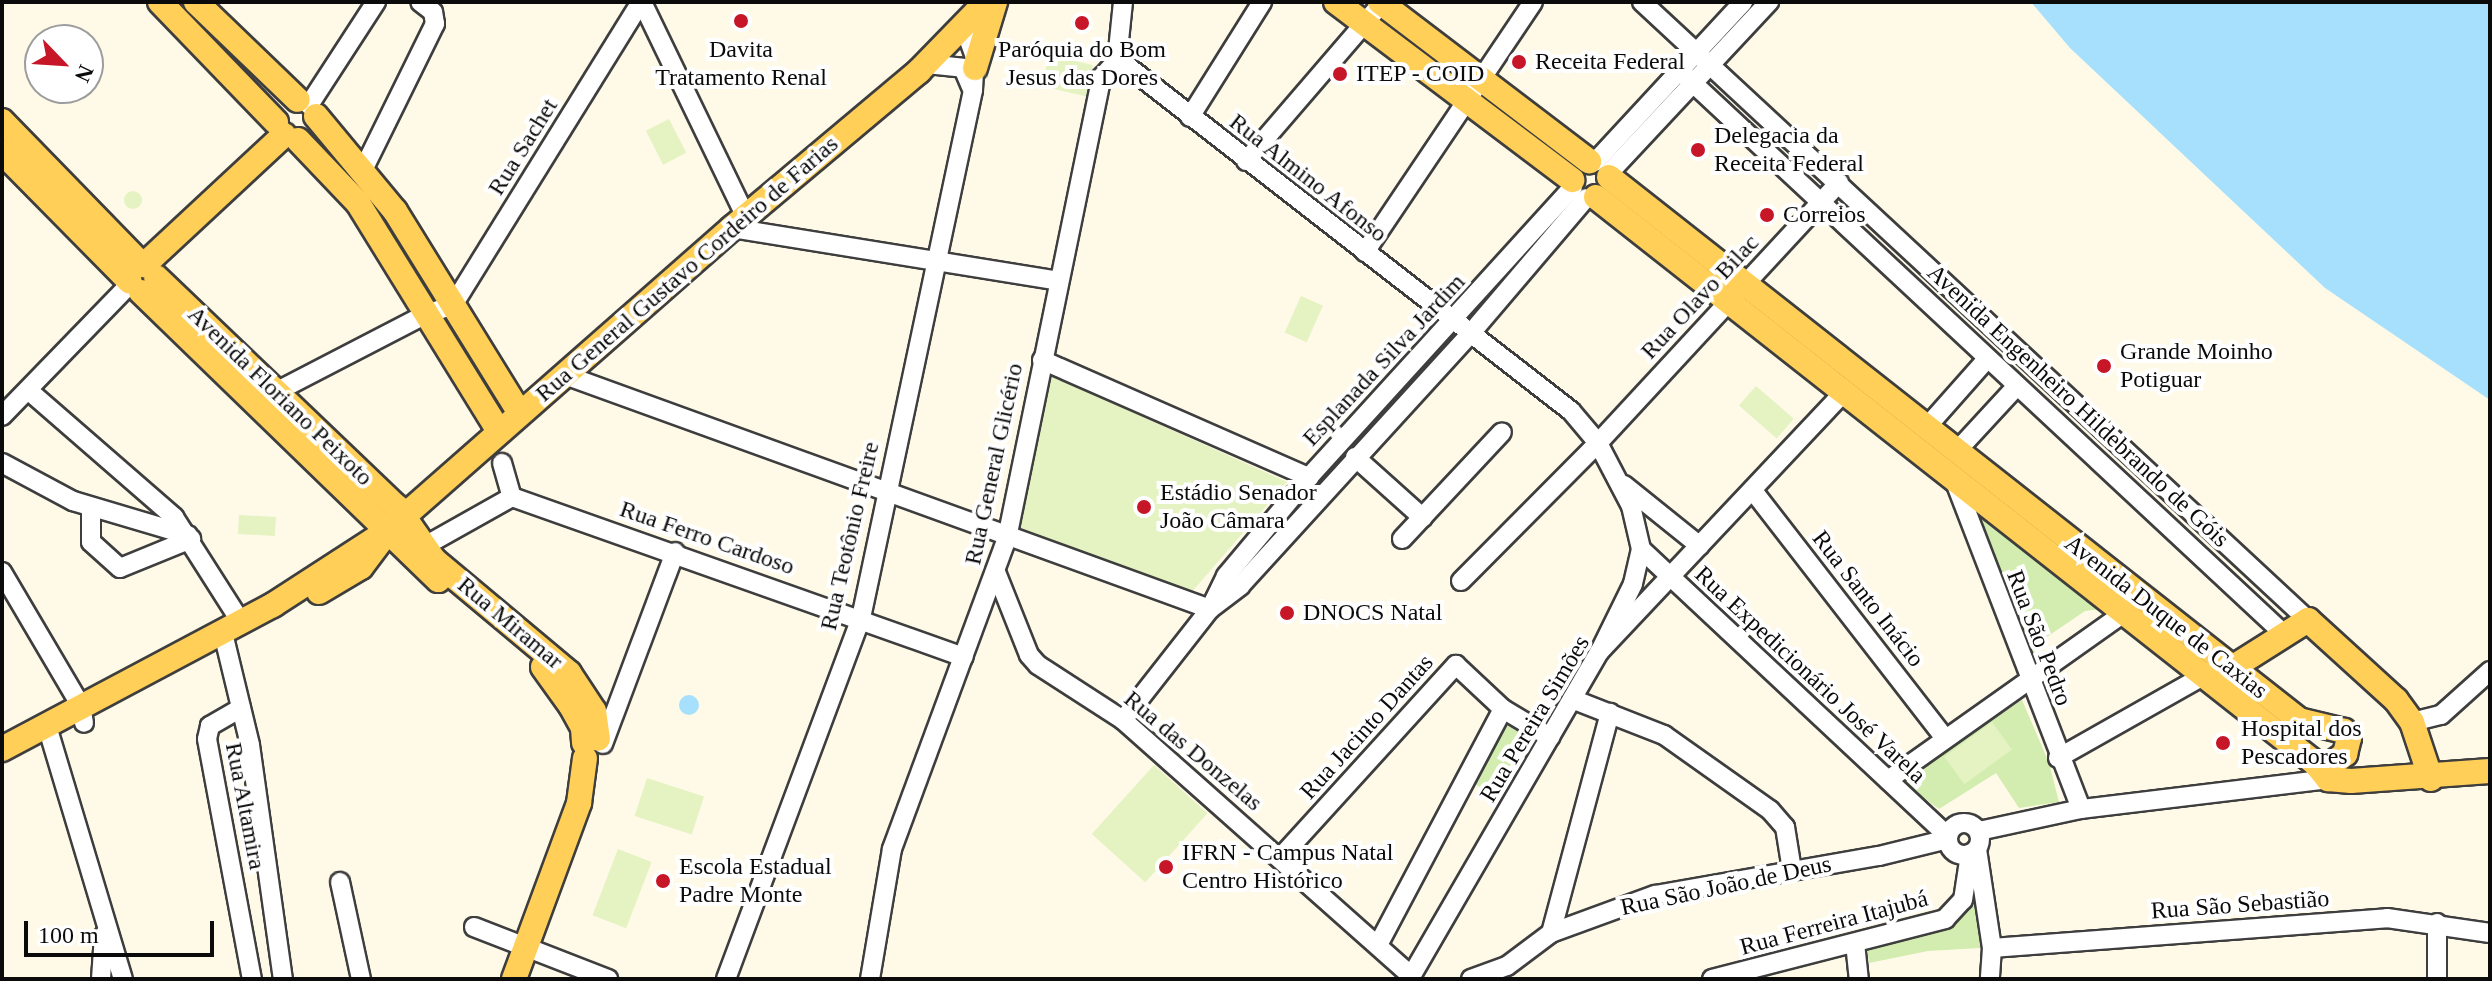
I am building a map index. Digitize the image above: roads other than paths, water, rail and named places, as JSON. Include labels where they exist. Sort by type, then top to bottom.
[{"type":"main road","points":[[160,2],[358,203],[519,412]]},
{"type":"main road","points":[[196,2],[308,107],[364,168],[439,309],[498,430]]},
{"type":"main road","name":"Rua General Gustavo Cordeiro de Farias","points":[[231,634],[395,524],[498,430],[927,64],[986,2]]},
{"type":"main road","points":[[974,79],[995,2]]},
{"type":"main road","name":"Avenida Duque de Caxias","points":[[1336,2],[1467,104],[1591,180],[1683,236],[2220,669],[2322,771],[2340,759],[2348,747],[2344,731],[2299,720],[2220,669],[2124,613],[1667,255],[1591,180],[1483,81],[1382,2]]},
{"type":"main road","points":[[210,53],[229,34]]},
{"type":"main road","points":[[286,132],[280,109],[308,107]]},
{"type":"main road","points":[[143,279],[286,132],[310,134],[308,107]]},
{"type":"main road","name":"Avenida Floriano Peixoto","points":[[2,121],[253,405],[395,524]]},
{"type":"main road","name":"Avenida Floriano Peixoto","points":[[2,152],[274,392],[395,524]]},
{"type":"main road","points":[[1667,255],[1683,236]]},
{"type":"main road","name":"Rua General Gustavo Cordeiro de Farias","points":[[2,767],[83,714],[361,567],[395,524]]},
{"type":"main road","name":"Rua Miramar","points":[[395,524],[416,551],[534,658],[571,706],[594,749],[531,950],[514,979]]},
{"type":"main road","points":[[361,567],[416,551]]},
{"type":"main road","points":[[2220,669],[2286,636],[2308,620]]},
{"type":"main road","name":"Avenida Engenheiro Hildebrando de Góis","points":[[2308,620],[2396,700],[2412,722],[2431,779]]},
{"type":"main road","name":"Rua General Gustavo Cordeiro de Farias","points":[[2,749],[50,734]]},
{"type":"main road","points":[[2322,771],[2431,779],[2490,771]]},
{"type":"main road","name":"Rua Miramar","points":[[530,979],[531,950]]},
{"type":"street","points":[[308,107],[376,2]]},
{"type":"street","points":[[364,168],[435,24],[433,12],[420,2]]},
{"type":"street","points":[[641,2],[739,222],[934,263],[1058,281]]},
{"type":"street","name":"Rua Sachet","points":[[439,309],[641,2]]},
{"type":"street","name":"Rua General Glicério","points":[[870,979],[873,937],[892,849],[1007,538],[1102,77],[1120,57],[1123,2]]},
{"type":"street","points":[[1190,117],[1262,2]]},
{"type":"street","points":[[1246,161],[1382,2]]},
{"type":"street","points":[[1365,252],[1483,81],[1533,2]]},
{"type":"street","name":"Avenida Engenheiro Hildebrando de Góis","points":[[1642,2],[2308,620]]},
{"type":"street","name":"Esplanada Silva Jardim","points":[[1210,609],[1240,586],[1471,333],[1680,71],[1743,2]]},
{"type":"street","name":"Esplanada Silva Jardim","points":[[1123,720],[1210,609],[1226,576],[1364,415],[1591,180],[1695,85],[1769,2]]},
{"type":"street","name":"Rua Teotônio Freire","points":[[726,979],[861,618],[974,79],[964,26]]},
{"type":"street","name":"Rua Almino Afonso","points":[[1120,57],[1246,161],[1571,411],[1598,443],[1622,483]]},
{"type":"street","points":[[927,64],[963,68],[974,79]]},
{"type":"street","name":"Avenida Engenheiro Hildebrando de Góis","points":[[1680,71],[1837,222],[2286,636]]},
{"type":"street","name":"Rua Olavo Bilac","points":[[1598,443],[1839,183]]},
{"type":"street","points":[[1837,222],[1860,202]]},
{"type":"street","points":[[3,413],[143,279]]},
{"type":"street","points":[[1948,325],[1968,305]]},
{"type":"street","points":[[253,405],[439,309]]},
{"type":"street","points":[[1955,453],[2012,383],[2027,358]]},
{"type":"street","points":[[1042,360],[1309,477]]},
{"type":"street","points":[[1925,429],[1986,360]]},
{"type":"street","points":[[565,375],[885,494],[1210,609]]},
{"type":"street","points":[[28,390],[149,492],[189,537],[231,634],[241,708],[272,875],[283,979]]},
{"type":"street","name":"Rua Pereira Simões","points":[[1413,977],[1600,651],[1754,492],[1842,394]]},
{"type":"street","points":[[1364,415],[1378,433]]},
{"type":"street","points":[[1402,539],[1502,432]]},
{"type":"street","points":[[1461,581],[1598,443]]},
{"type":"street","points":[[1355,457],[1423,518]]},
{"type":"street","points":[[2,463],[91,508],[189,537]]},
{"type":"street","points":[[416,551],[512,497],[502,463]]},
{"type":"street","points":[[2134,496],[2153,476]]},
{"type":"street","name":"Rua São Pedro","points":[[1955,482],[2058,758],[2081,809]]},
{"type":"street","points":[[1622,483],[1700,546]]},
{"type":"street","points":[[1600,651],[1633,584],[1641,549],[1622,483]]},
{"type":"street","name":"Rua Santo Inácio","points":[[1754,492],[1943,736]]},
{"type":"street","name":"Rua Ferro Cardoso","points":[[512,497],[675,552],[963,657]]},
{"type":"street","points":[[91,508],[91,542],[120,568],[189,537]]},
{"type":"street","name":"Rua Expedicionário José Varela","points":[[1641,549],[1948,837],[1953,851],[1975,845]]},
{"type":"street","points":[[594,749],[675,552]]},
{"type":"street","points":[[2,572],[83,714]]},
{"type":"street","name":"Rua das Donzelas","points":[[996,572],[1029,655],[1123,720],[1413,977]]},
{"type":"street","points":[[1888,780],[1943,736],[2124,613]]},
{"type":"street","name":"Rua Jacinto Dantas","points":[[1281,857],[1456,665],[1503,709]]},
{"type":"street","points":[[2058,758],[2220,669]]},
{"type":"street","points":[[2412,722],[2441,715],[2490,671]]},
{"type":"street","points":[[1572,699],[1676,743],[1770,810],[1785,827],[1792,870]]},
{"type":"street","name":"Rua Altamira","points":[[241,708],[210,726],[207,739],[252,979]]},
{"type":"street","points":[[1382,949],[1503,709],[1550,737]]},
{"type":"street","points":[[1551,933],[1610,713]]},
{"type":"street","points":[[50,734],[123,979]]},
{"type":"street","points":[[1990,979],[1992,948],[1975,845],[2081,809],[2322,771]]},
{"type":"street","name":"Rua São João de Deus","points":[[1471,979],[1507,966],[1551,933],[1655,895],[1948,837],[1958,823],[1975,845]]},
{"type":"street","name":"Rua Ferreira Itajubá","points":[[1712,979],[1952,915],[1963,900],[1975,845]]},
{"type":"street","points":[[340,882],[361,979]]},
{"type":"street","name":"Rua São Sebastião","points":[[1992,948],[2387,918],[2490,933]]},
{"type":"street","points":[[2437,923],[2437,979]]},
{"type":"street","points":[[101,979],[105,924]]},
{"type":"street","points":[[474,927],[608,979]]},
{"type":"street","points":[[1855,943],[1859,979]]},
{"type":"water","points":[[2031,2],[2490,2],[2490,400],[2325,288],[2070,48]]},
{"type":"water","points":[[689,695],[696,698],[699,705],[696,712],[689,715],[682,712],[679,705],[682,698]]},
{"type":"place","name":"Davita Tratamento Renal","points":[[741,21]]},
{"type":"place","name":"Paróquia do Bom Jesus das Dores","points":[[1082,23]]},
{"type":"place","name":"Receita Federal","points":[[1519,62]]},
{"type":"place","name":"ITEP - COID","points":[[1340,74]]},
{"type":"place","name":"Delegacia da Receita Federal","points":[[1698,150]]},
{"type":"place","name":"Correios","points":[[1767,215]]},
{"type":"place","name":"Grande Moinho Potiguar","points":[[2104,366]]},
{"type":"place","name":"Estádio Senador João Câmara","points":[[1144,507]]},
{"type":"place","name":"DNOCS Natal","points":[[1287,613]]},
{"type":"place","name":"Hospital dos Pescadores","points":[[2223,743]]},
{"type":"place","name":"IFRN - Campus Natal Centro Histórico","points":[[1166,867]]},
{"type":"place","name":"Escola Estadual Padre Monte","points":[[663,881]]}]
